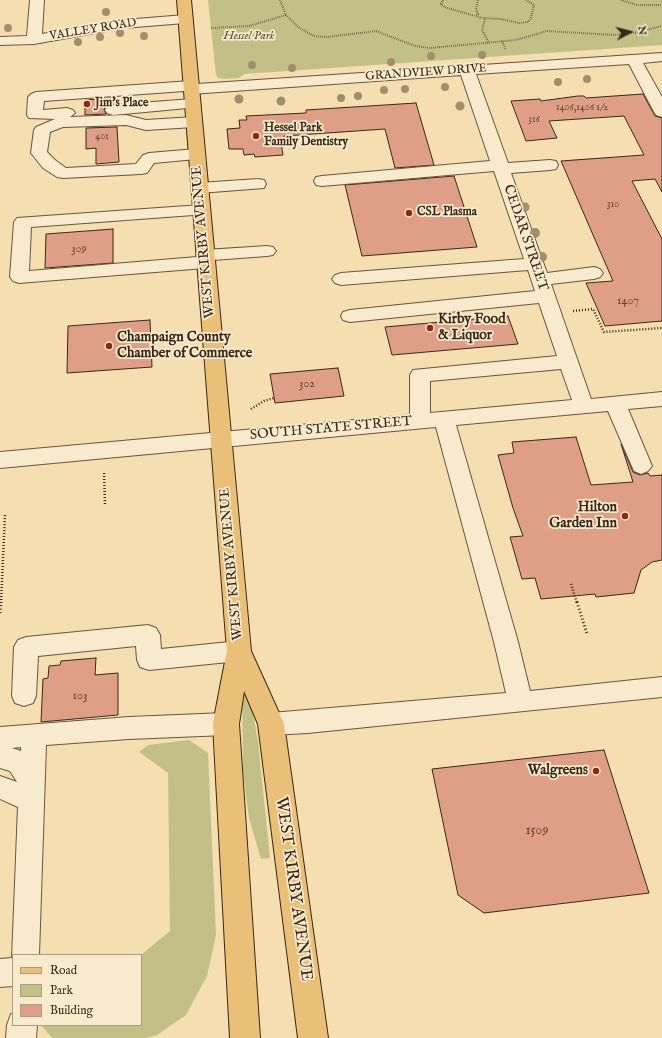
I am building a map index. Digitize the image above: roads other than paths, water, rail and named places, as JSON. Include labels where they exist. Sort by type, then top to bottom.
[{"type":"main road","name":"WEST KIRBY AVENUE","points":[[184,0],[239,650],[226,724],[245,1038]]},
{"type":"main road","name":"WEST KIRBY AVENUE","points":[[239,650],[271,724],[313,1038]]},
{"type":"street","points":[[34,40],[37,0]]},
{"type":"street","name":"VALLEY ROAD","points":[[0,42],[34,40],[123,24],[185,19]]},
{"type":"street","name":"GRANDVIEW DRIVE","points":[[192,100],[467,70],[662,57]]},
{"type":"street","points":[[634,59],[662,112]]},
{"type":"street","name":"CEDAR STREET","points":[[467,70],[584,406]]},
{"type":"street","points":[[36,97],[192,100],[35,115],[36,97]]},
{"type":"street","points":[[192,100],[146,126],[126,120],[60,122],[51,125],[42,130],[39,153],[49,164],[196,154]]},
{"type":"street","points":[[322,181],[501,167],[550,165]]},
{"type":"street","points":[[199,188],[258,184]]},
{"type":"street","points":[[201,210],[23,222],[20,277],[205,259],[267,251]]},
{"type":"street","points":[[350,316],[540,280],[594,273]]},
{"type":"street","points":[[342,279],[540,280]]},
{"type":"street","points":[[420,421],[420,375],[568,362]]},
{"type":"street","name":"SOUTH STATE STREET","points":[[0,460],[662,399]]},
{"type":"street","points":[[615,403],[641,466]]},
{"type":"street","points":[[444,419],[506,642],[520,702]]},
{"type":"street","points":[[24,696],[26,647],[148,635],[149,660],[239,650]]},
{"type":"street","points":[[271,724],[308,722],[520,702],[662,687]]},
{"type":"street","points":[[0,738],[129,728],[226,724]]},
{"type":"street","points":[[25,954],[34,735]]},
{"type":"street","points":[[0,757],[12,759],[19,763],[28,777],[31,794]]},
{"type":"street","points":[[0,787],[31,794]]},
{"type":"street","points":[[0,973],[12,972]]},
{"type":"street","points":[[22,1026],[22,1038]]},
{"type":"place","name":"Jim's Place","points":[[87,104]]},
{"type":"place","name":"Hessel Park Family Dentistry","points":[[256,136]]},
{"type":"place","name":"CSL Plasma","points":[[409,213]]},
{"type":"place","name":"Kirby Food & Liquor","points":[[430,328]]},
{"type":"place","name":"Champaign County Chamber of Commerce","points":[[109,346]]},
{"type":"place","name":"Hilton Garden Inn","points":[[625,516]]},
{"type":"place","name":"Walgreens","points":[[596,771]]},
{"type":"park label","name":"Hessel Park","points":[[249,37]]}]
